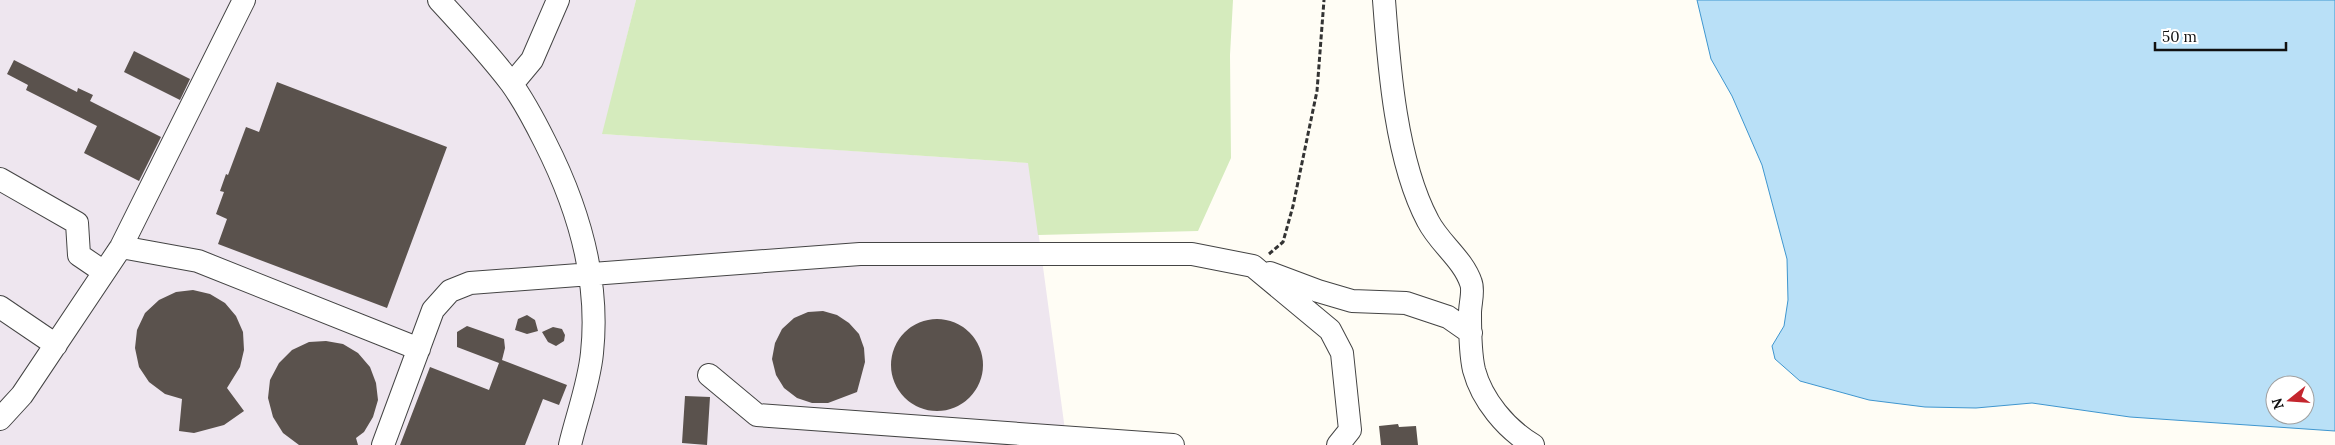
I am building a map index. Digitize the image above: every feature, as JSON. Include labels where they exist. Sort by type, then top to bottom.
[{"type":"lane","points":[[0,419],[22,395],[121,247],[244,0]]},
{"type":"lane","points":[[439,0],[512,84],[534,121],[563,178],[576,212],[590,273],[594,313],[592,355],[570,445]]},
{"type":"lane","points":[[512,84],[532,60],[558,0]]},
{"type":"lane","points":[[1384,0],[1397,114],[1407,165],[1428,222],[1472,284],[1471,332],[1474,370],[1491,408],[1520,438],[1533,445]]},
{"type":"lane","points":[[0,179],[77,223],[79,255],[104,272]]},
{"type":"lane","points":[[121,247],[198,261],[418,348]]},
{"type":"lane","points":[[383,445],[433,310],[450,292],[470,283],[860,254],[1192,254],[1253,266],[1318,291],[1352,301],[1406,303],[1448,317],[1471,332]]},
{"type":"lane","points":[[1253,266],[1330,330],[1342,353],[1350,430],[1338,445]]},
{"type":"lane","points":[[0,307],[56,345]]},
{"type":"lane","points":[[709,375],[757,415],[1173,445]]},
{"type":"path","points":[[1253,266],[1283,242],[1293,206],[1317,91],[1324,0]]},
{"type":"shaded area","points":[[0,0],[636,0],[603,134],[1029,163],[1067,445],[0,445]]},
{"type":"green space","points":[[636,0],[1233,0],[1230,55],[1231,158],[1198,231],[1038,235],[1028,163],[602,134]]},
{"type":"water","points":[[1697,0],[2335,0],[2335,431],[2130,417],[2032,403],[1976,408],[1925,407],[1869,400],[1800,381],[1775,359],[1772,346],[1784,326],[1788,300],[1787,259],[1762,165],[1732,96],[1711,59]]},
{"type":"building","points":[[134,51],[190,79],[180,100],[124,72]]},
{"type":"building","points":[[14,60],[77,92],[78,88],[93,95],[90,101],[161,137],[139,181],[84,153],[97,126],[26,90],[28,85],[7,74]]},
{"type":"building","points":[[277,82],[447,147],[387,308],[218,244],[227,219],[216,214],[224,192],[220,191],[226,174],[228,175],[246,127],[259,132]]},
{"type":"building","points":[[193,290],[210,294],[225,303],[236,316],[243,332],[244,350],[240,367],[227,388],[244,411],[224,425],[194,433],[179,431],[182,399],[165,394],[149,382],[139,367],[135,348],[137,330],[145,313],[159,300],[176,292]]},
{"type":"building","points":[[823,311],[837,315],[849,323],[859,334],[864,348],[865,362],[857,392],[828,403],[812,403],[797,398],[784,388],[776,375],[772,359],[775,343],[782,329],[794,318],[808,312]]},
{"type":"building","points":[[527,315],[535,320],[538,331],[527,334],[515,330],[518,319]]},
{"type":"building","points":[[937,319],[955,323],[969,333],[979,347],[983,365],[979,383],[969,397],[955,407],[937,411],[919,407],[905,397],[895,383],[891,365],[895,347],[905,333],[919,323]]},
{"type":"building","points":[[467,326],[504,339],[505,348],[502,360],[567,385],[559,405],[543,399],[525,445],[400,445],[430,367],[489,390],[499,363],[457,347],[457,332]]},
{"type":"building","points":[[553,327],[562,329],[565,335],[564,341],[556,346],[548,342],[542,332]]},
{"type":"building","points":[[326,341],[343,344],[358,353],[370,367],[376,383],[378,400],[373,417],[364,432],[356,438],[358,445],[299,445],[283,433],[273,417],[268,398],[270,380],[279,363],[292,350],[309,342]]},
{"type":"building","points":[[685,396],[710,397],[707,445],[682,443]]},
{"type":"building","points":[[1398,424],[1399,427],[1416,426],[1418,445],[1381,445],[1379,426]]}]
